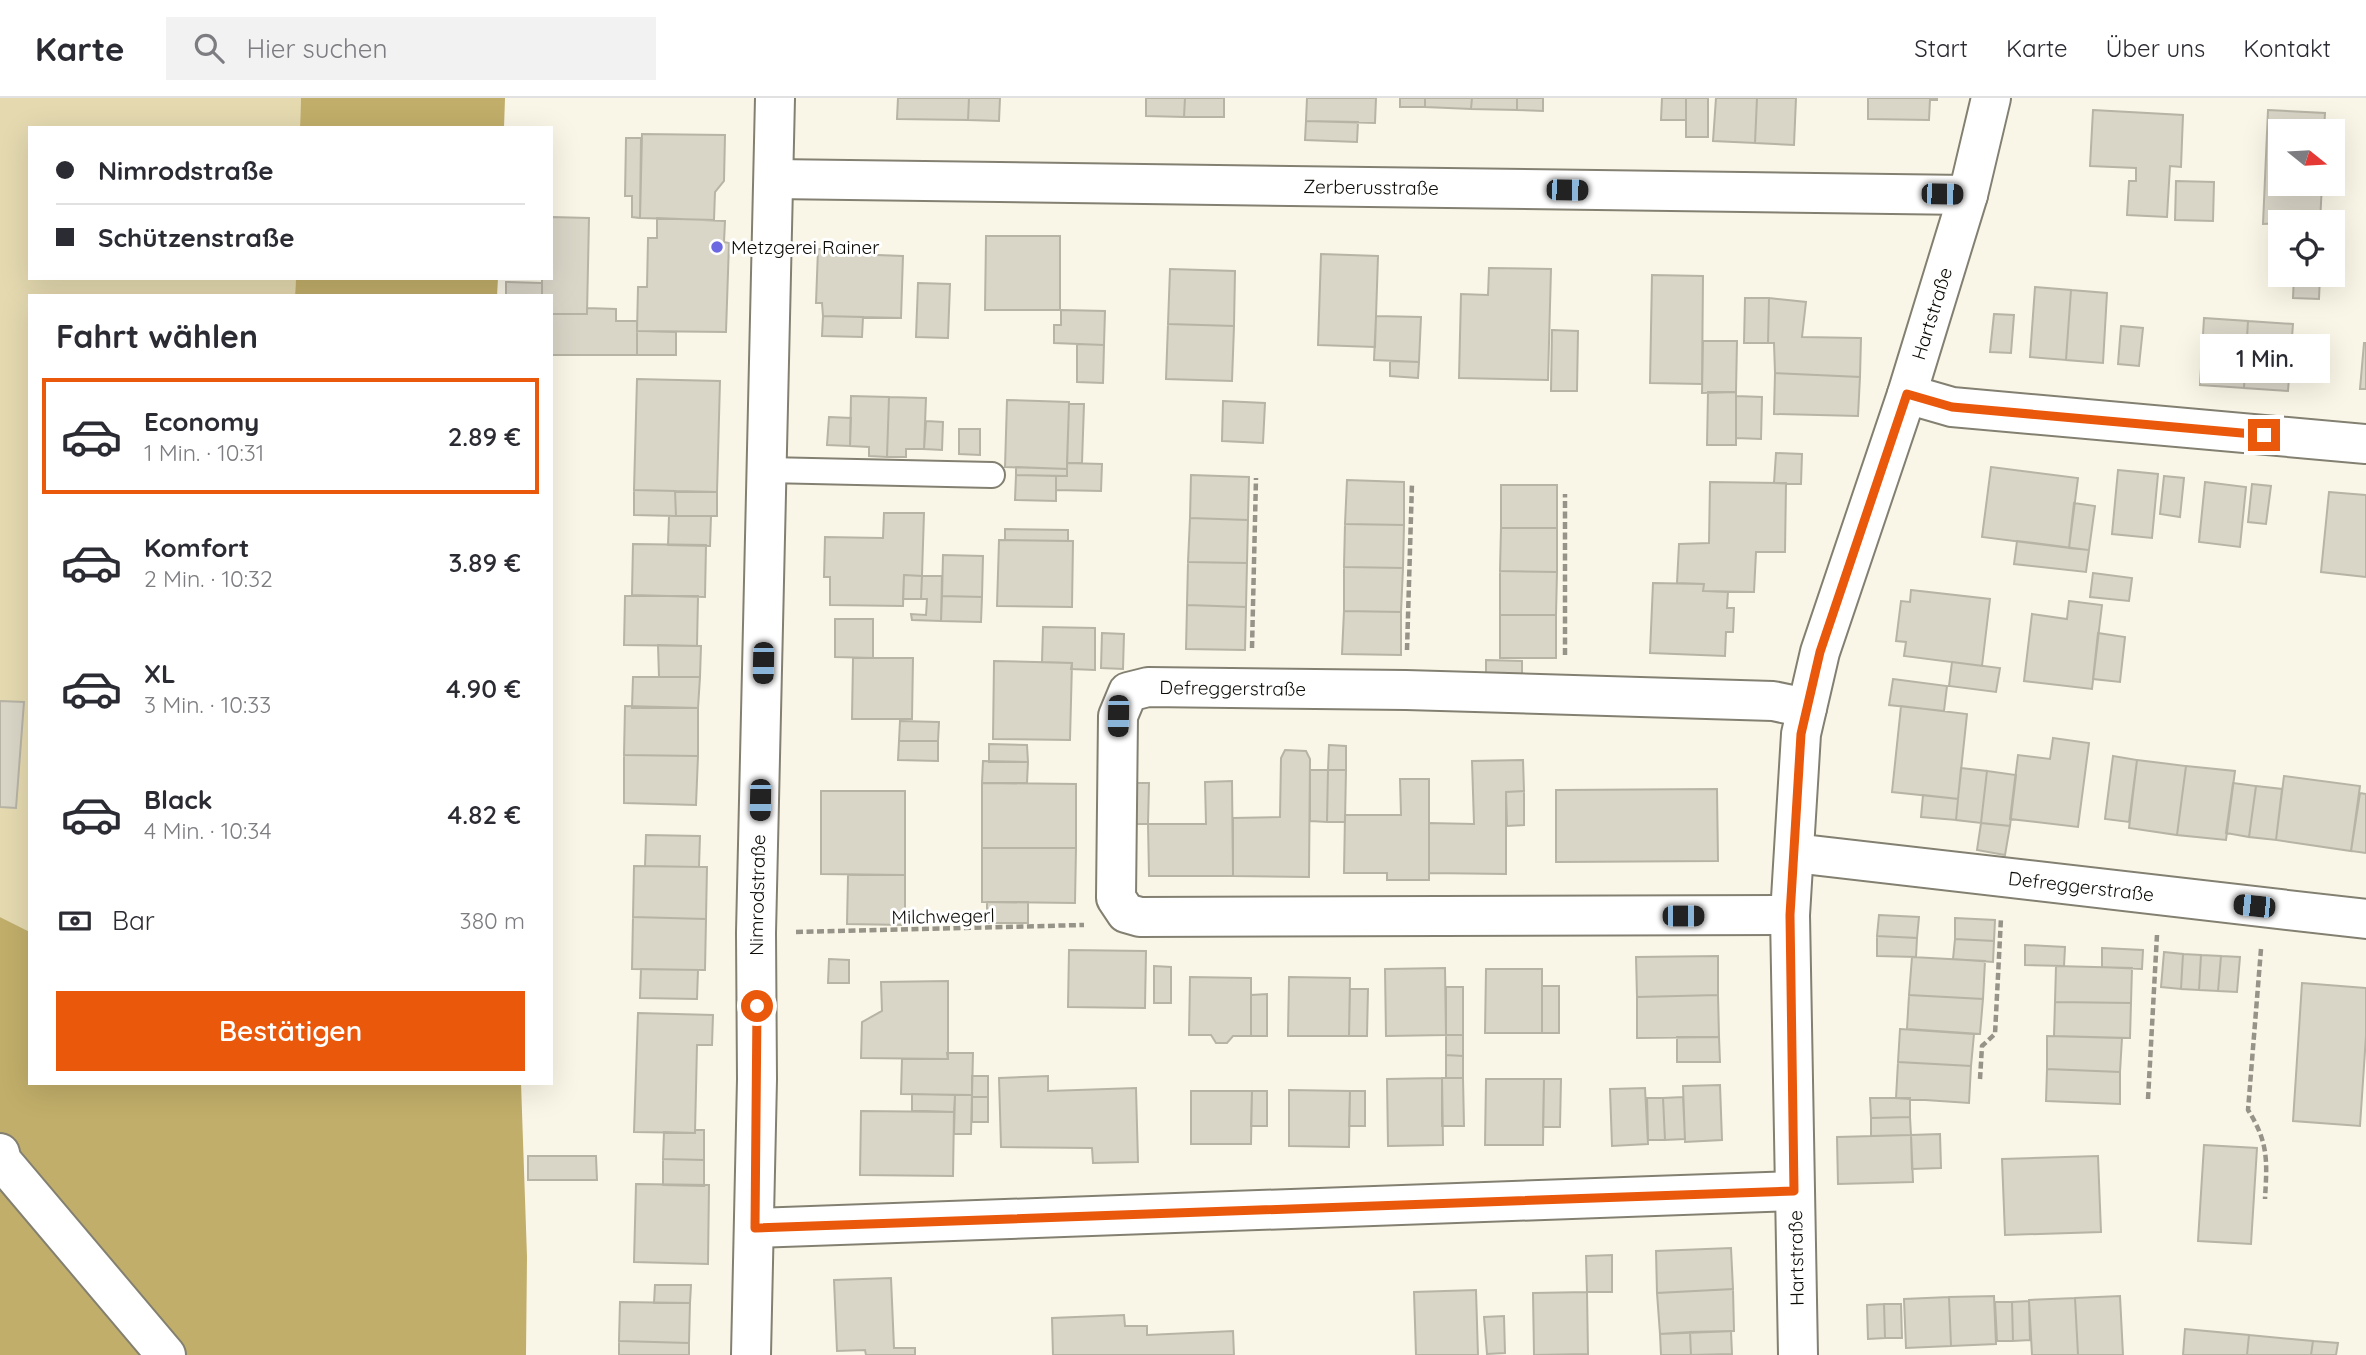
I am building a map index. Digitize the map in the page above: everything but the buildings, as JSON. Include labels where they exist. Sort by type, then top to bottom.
[{"type":"street","name":"Nimrodstraße","points":[[751,1355],[775,98]]},
{"type":"street","name":"Hartstraße","points":[[1798,1355],[1790,915],[1801,734],[1820,652],[1907,394],[1968,195],[1991,98]]},
{"type":"street","name":"Zerberusstraße","points":[[774,179],[1968,195]]},
{"type":"street","points":[[1907,394],[1952,407],[2366,444]]},
{"type":"street","name":"Defreggerstraße","points":[[1126,913],[1116,898],[1118,716],[1128,692],[1148,687],[1406,690],[1773,701],[1807,708]]},
{"type":"street","name":"Defreggerstraße","points":[[1794,852],[2366,919]]},
{"type":"street","points":[[1126,913],[1140,918],[1790,915]]},
{"type":"street","points":[[0,1153],[2,1161],[166,1355]]},
{"type":"street","points":[[755,1228],[1794,1191]]},
{"type":"lane","points":[[766,470],[992,475]]},
{"type":"path","points":[[1251,688],[1256,478]]},
{"type":"path","points":[[1406,690],[1412,483]]},
{"type":"path","points":[[1564,694],[1565,494]]},
{"type":"path","name":"Milchwegerl","points":[[757,933],[1103,925],[1116,924],[1126,913]]},
{"type":"path","points":[[1980,1079],[1982,1046],[1995,1034],[2001,917]]},
{"type":"path","points":[[2148,1099],[2157,923]]},
{"type":"path","points":[[2262,936],[2248,1110],[2260,1129],[2267,1159],[2265,1199]]},
{"type":"shaded area","points":[[0,98],[301,98],[300,126],[28,126],[28,280],[296,280],[295,294],[28,294],[28,931],[0,917]]},
{"type":"shaded area","points":[[301,98],[505,98],[504,126],[300,126]]},
{"type":"shaded area","points":[[296,280],[498,280],[497,294],[295,294]]},
{"type":"shaded area","points":[[0,917],[28,931],[28,1085],[521,1085],[527,1257],[526,1355],[0,1355]]},
{"type":"place","name":"Metzgerei Rainer","points":[[717,247]]},
{"type":"route","points":[[757,1006],[755,1228],[1794,1191],[1790,915],[1801,734],[1820,652],[1907,394],[1952,407],[2264,435]]}]
